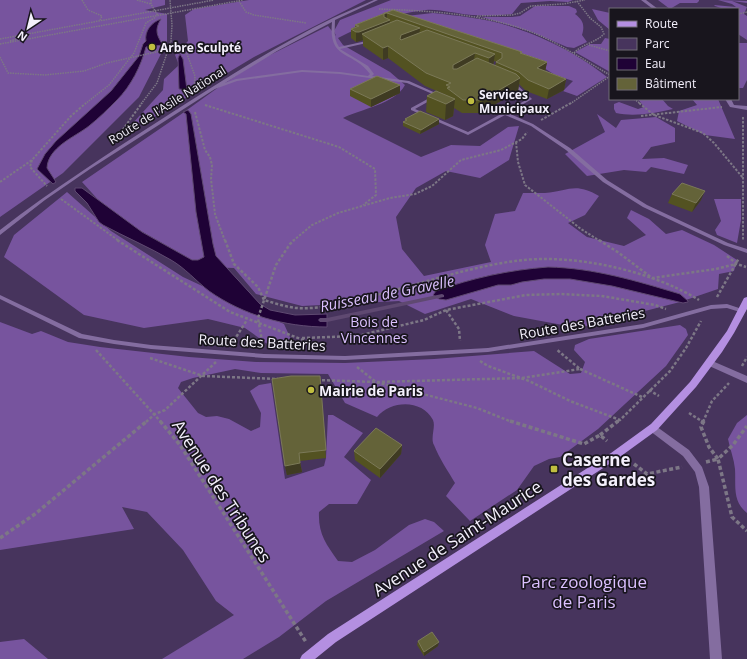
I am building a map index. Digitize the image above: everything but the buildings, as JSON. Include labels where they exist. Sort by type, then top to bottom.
[{"type":"main road","name":"Avenue de Saint-Maurice","points":[[306,659],[332,638],[614,456],[653,428],[710,363],[743,311],[747,300]]},
{"type":"street","points":[[643,0],[655,8]]},
{"type":"street","points":[[729,100],[732,106],[745,108]]},
{"type":"street","points":[[710,363],[747,380]]},
{"type":"street","points":[[653,428],[686,452],[699,470],[701,476],[704,487],[716,659]]},
{"type":"lane","name":"Route de l'Asile National","points":[[0,233],[52,192],[104,157],[283,45],[356,8],[377,0]]},
{"type":"lane","points":[[334,19],[333,38],[338,48],[350,58],[370,69],[372,74],[370,76]]},
{"type":"lane","points":[[338,48],[361,44],[372,40]]},
{"type":"lane","points":[[214,88],[236,80],[302,71],[370,76],[408,82],[438,95],[412,109],[468,134],[530,99],[516,85],[509,82]]},
{"type":"lane","points":[[504,114],[532,125],[568,149],[605,181],[645,206],[726,244],[747,251]]},
{"type":"lane","name":"Route des Batteries","points":[[0,297],[81,336],[114,342],[151,347],[264,356],[345,358],[488,350],[643,326],[711,307],[726,306],[743,311]]},
{"type":"path","points":[[82,0],[88,10],[102,16],[100,20]]},
{"type":"path","points":[[137,0],[151,4]]},
{"type":"path","points":[[150,0],[158,16]]},
{"type":"path","points":[[104,157],[157,83],[169,49],[172,33],[172,8],[170,0]]},
{"type":"path","points":[[0,39],[214,0]]},
{"type":"path","points":[[0,44],[243,0]]},
{"type":"path","points":[[471,16],[512,15],[520,13],[531,6],[585,0]]},
{"type":"path","points":[[239,1],[246,12],[254,15],[323,25]]},
{"type":"path","points":[[574,53],[576,50],[601,38],[604,34],[601,27],[590,18],[576,1]]},
{"type":"path","points":[[356,8],[425,11],[482,18],[537,34],[574,53],[576,56],[609,75]]},
{"type":"path","points":[[0,182],[32,160],[71,116],[109,85],[134,53],[146,23],[158,16]]},
{"type":"path","points":[[0,44],[36,32]]},
{"type":"path","points":[[588,45],[609,51]]},
{"type":"path","points":[[0,57],[8,73],[45,75],[84,71],[106,63],[134,58],[160,50],[169,49],[187,54],[195,76],[193,102],[203,143],[212,165],[211,179],[215,214],[234,264],[258,287],[264,300]]},
{"type":"path","points":[[264,356],[258,318],[276,265],[290,244],[312,225],[338,213],[416,194],[432,186],[461,160],[501,150],[522,139],[532,125],[574,102],[609,77]]},
{"type":"path","points":[[635,100],[654,115],[703,133],[714,143],[744,178]]},
{"type":"path","points":[[193,102],[339,147],[375,169],[376,195],[362,206]]},
{"type":"path","points":[[641,116],[732,106]]},
{"type":"path","points":[[742,245],[744,178],[741,144],[745,108]]},
{"type":"path","points":[[516,142],[518,162],[525,185],[581,228],[619,253],[652,278],[716,269],[737,264],[746,267]]},
{"type":"path","points":[[32,160],[30,167],[52,192],[106,233],[230,312],[247,320],[300,338],[358,336],[424,320],[446,310],[526,295],[561,294],[602,296],[655,305],[684,314]]},
{"type":"path","points":[[264,300],[295,308],[330,307],[466,271],[516,261],[564,259],[606,266],[652,278],[684,291],[711,307]]},
{"type":"path","points":[[345,358],[376,382],[477,408],[523,426],[584,444],[600,436],[620,420],[670,371],[686,348],[707,311],[711,307],[737,264]]},
{"type":"path","points":[[446,310],[459,328],[459,340],[466,352],[488,366],[522,378],[570,401],[620,420]]},
{"type":"path","points":[[0,538],[35,514],[155,414],[165,410],[225,353],[247,320]]},
{"type":"path","name":"Avenue des Tribunes","points":[[81,336],[108,362],[155,414],[180,445],[298,631],[314,652]]},
{"type":"path","points":[[546,341],[580,369],[642,397]]},
{"type":"path","points":[[146,357],[202,376],[281,379]]},
{"type":"path","points":[[747,358],[736,374],[712,401],[701,427],[709,447],[718,459],[732,517],[747,531]]},
{"type":"path","points":[[313,380],[376,382],[522,378],[580,369]]},
{"type":"path","points":[[649,390],[659,396]]},
{"type":"path","points":[[689,413],[703,422]]},
{"type":"path","points":[[704,462],[718,459],[733,444],[747,426]]},
{"type":"path","points":[[600,436],[606,441]]},
{"type":"path","points":[[634,464],[647,474],[685,466]]},
{"type":"green space","name":"Bois de Vincennes","points":[[0,0],[747,0],[747,659],[0,659]]},
{"type":"shaded area","points":[[0,0],[165,0],[165,5],[145,10],[167,14],[167,42],[139,97],[63,173],[0,217]]},
{"type":"shaded area","points":[[249,0],[366,0],[254,57],[144,123],[133,123],[163,90],[164,79],[179,65],[175,55],[188,41],[185,15],[194,9]]},
{"type":"shaded area","points":[[391,0],[573,0],[568,2],[550,1],[521,3],[512,14],[472,15],[432,10],[415,11],[380,20],[358,28],[338,38],[343,45],[390,72],[405,85],[394,97],[343,118],[421,157],[451,145],[480,146],[508,127],[519,126],[509,160],[480,178],[446,171],[416,188],[396,217],[402,249],[424,276],[491,262],[485,245],[495,214],[515,211],[523,193],[545,193],[572,188],[584,189],[599,196],[585,215],[568,223],[587,237],[624,246],[646,235],[627,218],[631,210],[649,219],[666,234],[682,230],[714,245],[737,260],[734,271],[719,274],[718,289],[680,302],[579,328],[514,316],[471,299],[425,314],[399,301],[302,306],[256,294],[234,268],[204,267],[111,214],[82,182],[260,60],[328,26],[336,36],[334,31],[340,20]]},
{"type":"shaded area","points":[[658,0],[699,0],[697,3],[680,3],[672,8],[669,8]]},
{"type":"shaded area","points":[[718,0],[747,1],[747,3],[732,1],[747,7],[744,14],[747,16],[747,40],[739,35],[739,8],[721,8],[714,5],[736,7],[732,4]]},
{"type":"shaded area","points":[[535,6],[569,6],[576,9],[577,12],[575,14],[582,21],[582,35],[587,42],[574,48],[567,47],[532,32],[482,17],[520,16]]},
{"type":"shaded area","points":[[592,9],[609,13],[609,29],[598,20]]},
{"type":"shaded area","points":[[433,13],[481,19],[522,30],[573,54],[607,77],[577,96],[563,91],[573,81],[555,75],[530,59],[406,16]]},
{"type":"shaded area","points":[[605,38],[609,39],[609,71],[575,52],[590,44],[601,44]]},
{"type":"shaded area","points":[[739,43],[747,43],[747,80],[743,88],[739,88]]},
{"type":"shaded area","points":[[639,100],[663,100],[673,109],[637,115],[623,114],[616,113],[614,104],[619,102],[638,109],[644,107]]},
{"type":"shaded area","points":[[693,100],[718,100],[735,139],[705,135],[677,121],[679,111],[697,105]]},
{"type":"shaded area","points":[[597,114],[616,128],[621,120],[656,117],[675,128],[675,142],[651,147],[642,159],[664,158],[688,165],[684,174],[651,167],[646,172],[624,170],[587,176],[565,154],[605,132]]},
{"type":"shaded area","points":[[67,192],[111,231],[183,277],[284,324],[293,344],[273,348],[245,328],[208,319],[144,328],[84,315],[4,257],[14,235]]},
{"type":"shaded area","points":[[714,199],[741,199],[741,220],[737,243],[717,235],[715,230],[721,221]]},
{"type":"shaded area","points":[[0,322],[32,334],[41,331],[68,342],[100,347],[189,357],[256,362],[345,363],[434,359],[534,351],[570,374],[581,373],[585,362],[574,350],[575,345],[589,339],[680,325],[686,329],[688,335],[666,366],[598,429],[560,457],[549,459],[534,466],[517,490],[470,521],[446,496],[455,483],[441,460],[433,442],[433,420],[422,408],[406,404],[398,405],[383,411],[377,417],[345,403],[328,374],[261,373],[235,369],[181,382],[178,388],[198,413],[206,417],[217,416],[229,419],[251,431],[260,427],[261,413],[250,391],[259,385],[271,383],[285,479],[324,466],[326,458],[328,415],[333,415],[363,433],[344,457],[371,480],[357,504],[329,504],[319,512],[321,533],[326,544],[338,561],[352,562],[375,550],[409,525],[425,519],[434,522],[444,531],[326,601],[279,637],[243,659],[162,659],[234,615],[216,601],[183,550],[147,512],[122,507],[134,529],[0,550]]},
{"type":"shaded area","points":[[747,415],[747,513],[742,508],[737,498],[735,487],[735,469],[728,439],[737,423]]},
{"type":"shaded area","points":[[24,639],[48,659],[0,659],[0,642]]},
{"type":"water","points":[[161,19],[157,33],[163,45],[146,47],[135,75],[122,94],[93,123],[63,143],[52,154],[47,168],[56,182],[53,184],[37,169],[45,154],[56,141],[111,91],[139,56],[143,44],[146,41],[146,34],[149,27]]},
{"type":"water","points":[[180,54],[183,59],[187,90],[179,89],[178,58]]},
{"type":"water","points":[[188,110],[191,114],[216,256],[260,304],[270,310],[295,315],[327,314],[327,327],[296,325],[280,322],[236,307],[209,291],[171,260],[103,225],[99,222],[87,203],[75,191],[75,188],[82,188],[142,232],[192,260],[198,260],[204,257],[196,212],[186,114],[183,112]]},
{"type":"water","points":[[548,267],[582,270],[631,280],[680,294],[688,302],[683,303],[612,286],[570,279],[544,279],[511,285],[498,285],[446,300],[439,299],[433,295],[436,291],[477,278],[505,272]]},
{"type":"waterway","name":"Ruisseau de Gravelle","points":[[320,320],[327,320],[442,296]]},
{"type":"place","name":"Arbre Sculpté","points":[[152,47]]},
{"type":"place","name":"Services Municipaux","points":[[471,101]]},
{"type":"place","name":"Mairie de Paris","points":[[311,390]]},
{"type":"place","name":"Caserne des Gardes","points":[[554,469]]},
{"type":"park label","name":"Parc zoologique de Paris","points":[[584,591]]}]
